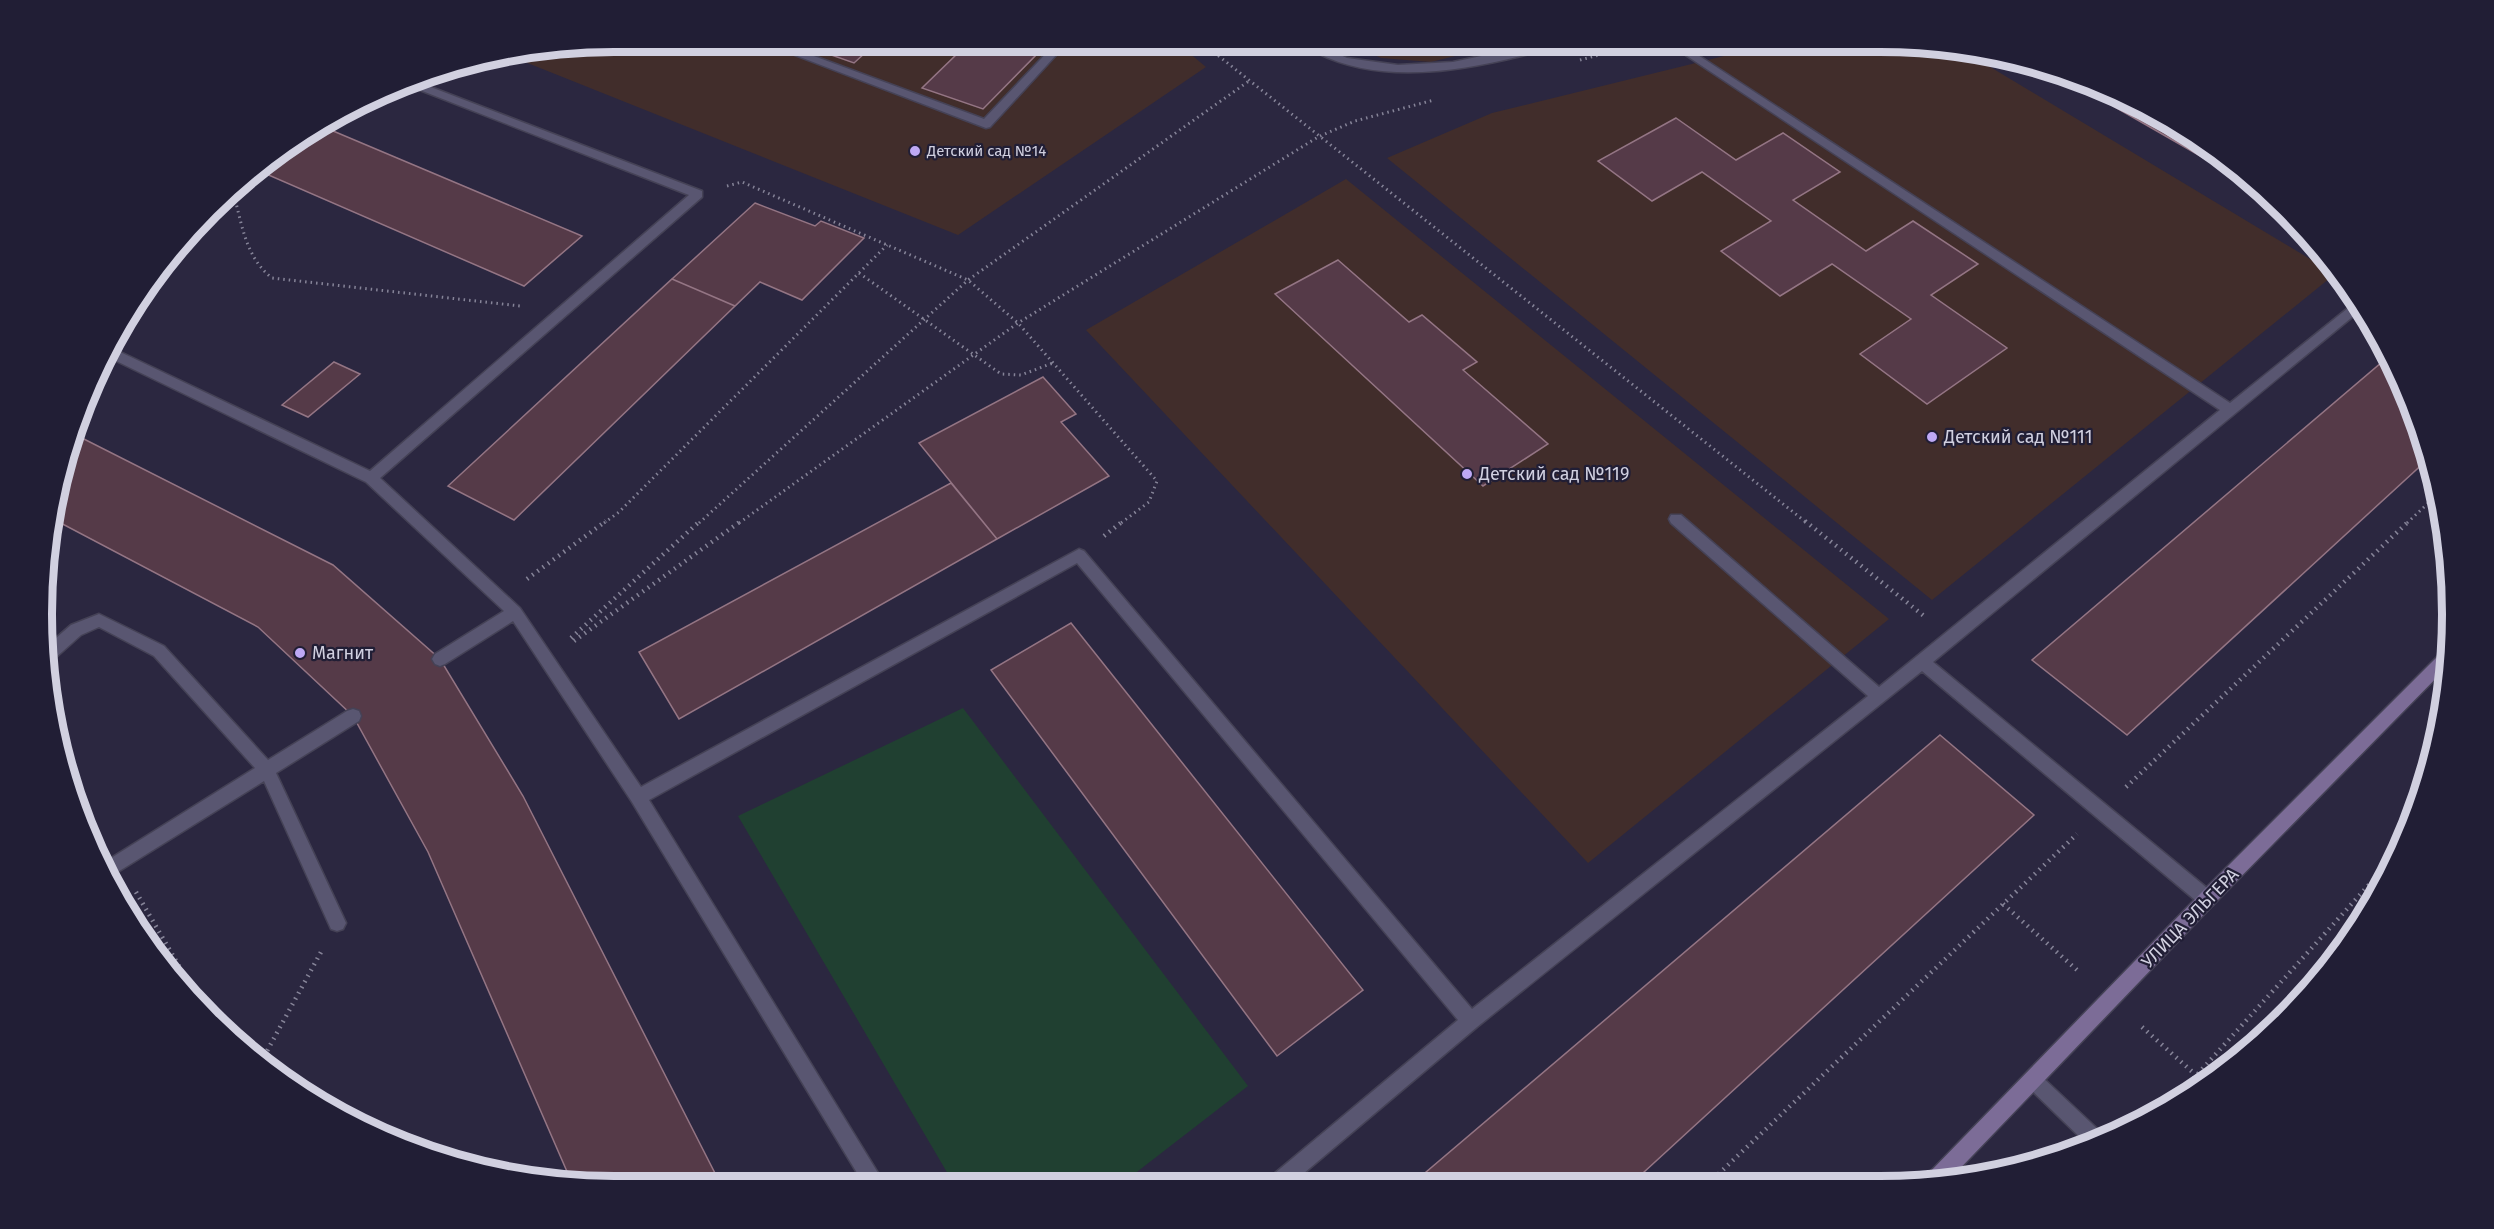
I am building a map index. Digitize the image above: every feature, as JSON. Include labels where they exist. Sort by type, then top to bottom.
[{"type":"street","name":"УЛИЦА ЭЛЬГЕРА","points":[[1943,1173],[2207,899],[2439,665]]},
{"type":"lane","points":[[793,52],[986,124],[1054,52]]},
{"type":"lane","points":[[1325,52],[1343,60],[1391,69],[1454,66],[1523,52]]},
{"type":"lane","points":[[1686,52],[2230,410]]},
{"type":"lane","points":[[371,478],[698,194],[421,87]]},
{"type":"lane","points":[[1287,1176],[1471,1021],[1952,638],[2352,310]]},
{"type":"lane","points":[[116,355],[371,478],[515,612],[638,797],[870,1176]]},
{"type":"lane","points":[[1676,519],[1878,696]]},
{"type":"lane","points":[[638,797],[1078,555],[1471,1021]]},
{"type":"lane","points":[[440,659],[515,612]]},
{"type":"lane","points":[[54,650],[76,630],[99,621],[159,651],[267,770],[337,923]]},
{"type":"lane","points":[[1922,662],[2207,899]]},
{"type":"lane","points":[[112,867],[353,716]]},
{"type":"lane","points":[[2034,1081],[2092,1135]]},
{"type":"path","points":[[1213,52],[1952,638]]},
{"type":"path","points":[[547,660],[968,280],[1249,81]]},
{"type":"path","points":[[547,660],[1018,323],[1318,137]]},
{"type":"path","points":[[698,194],[742,182],[968,280],[1018,323],[1157,481],[1149,502],[1078,555]]},
{"type":"path","points":[[236,200],[254,259],[261,272],[272,278],[564,310]]},
{"type":"path","points":[[500,598],[619,512],[887,245]]},
{"type":"path","points":[[859,273],[1001,374],[1021,375],[1053,363]]},
{"type":"path","points":[[2122,791],[2430,501]]},
{"type":"path","points":[[1717,1176],[2086,826]]},
{"type":"path","points":[[2190,1083],[2375,879]]},
{"type":"path","points":[[133,886],[186,977]]},
{"type":"path","points":[[2003,904],[2077,970]]},
{"type":"path","points":[[265,1054],[337,923]]},
{"type":"path","points":[[2142,1027],[2197,1076]]},
{"type":"shaded area","name":"Детский сад №14","points":[[614,52],[1188,52],[1206,67],[958,235],[521,60]]},
{"type":"shaded area","points":[[1368,52],[1471,52],[1431,62],[1381,58]]},
{"type":"shaded area","name":"Детский сад №111","points":[[1740,52],[1880,52],[1953,57],[1982,62],[2319,264],[2330,278],[1932,600],[1387,158],[1492,113]]},
{"type":"shaded area","name":"Детский сад №119","points":[[1346,179],[1889,619],[1588,863],[1086,330]]},
{"type":"green space","points":[[963,708],[1248,1086],[1132,1176],[949,1176],[738,816]]},
{"type":"building","points":[[823,52],[866,52],[854,63]]},
{"type":"building","points":[[959,52],[1039,52],[983,109],[922,88]]},
{"type":"building","points":[[2092,94],[2160,128],[2219,167]]},
{"type":"building","points":[[1676,118],[1736,160],[1783,133],[1840,172],[1793,200],[1866,251],[1913,221],[1978,264],[1931,295],[2007,348],[1927,404],[1860,354],[1911,319],[1832,264],[1780,296],[1721,251],[1771,221],[1702,172],[1652,201],[1598,161]]},
{"type":"building","points":[[330,130],[582,236],[524,286],[266,174]]},
{"type":"building","points":[[755,203],[815,226],[821,221],[864,238],[802,300],[760,282],[735,306],[672,279]]},
{"type":"building","points":[[1338,260],[1409,322],[1422,315],[1477,362],[1463,370],[1548,444],[1483,486],[1275,294]]},
{"type":"building","points":[[672,279],[735,306],[514,520],[448,486]]},
{"type":"building","points":[[334,362],[360,374],[308,417],[282,405]]},
{"type":"building","points":[[2382,362],[2399,399],[2421,465],[2127,735],[2032,660]]},
{"type":"building","points":[[1043,377],[1076,414],[1061,422],[1109,476],[997,539],[919,443]]},
{"type":"building","points":[[81,438],[333,565],[440,659],[523,796],[716,1176],[568,1174],[428,852],[353,716],[258,627],[60,523]]},
{"type":"building","points":[[951,483],[997,539],[679,719],[639,652]]},
{"type":"building","points":[[1071,623],[1363,990],[1277,1056],[991,670]]},
{"type":"building","points":[[1940,735],[2034,815],[1640,1176],[1421,1176]]},
{"type":"place","name":"Детский сад №14","points":[[915,151]]},
{"type":"place","name":"Детский сад №111","points":[[1932,437]]},
{"type":"place","name":"Детский сад №119","points":[[1467,474]]},
{"type":"place","name":"Магнит","points":[[300,653]]}]
